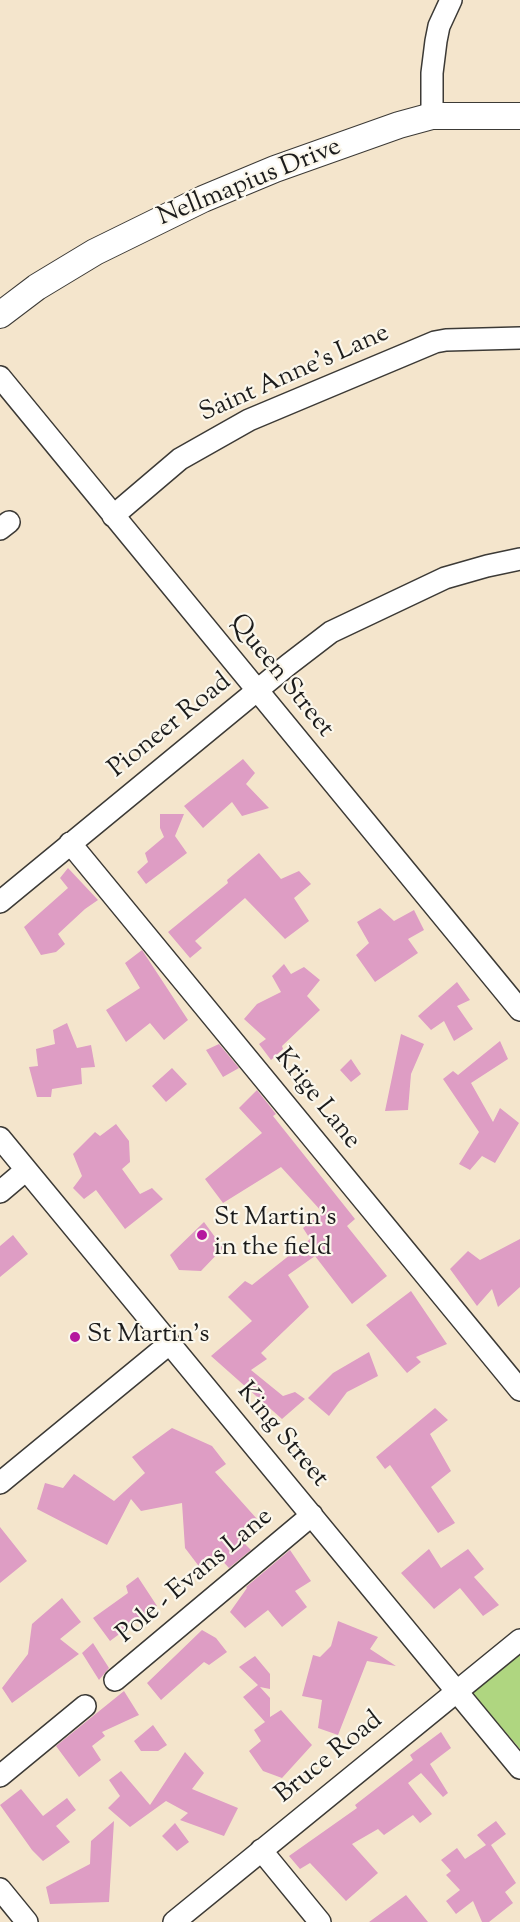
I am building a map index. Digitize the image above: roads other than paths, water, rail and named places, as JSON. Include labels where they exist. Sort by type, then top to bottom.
[{"type":"main road","name":"Nellmapius Drive","points":[[0,315],[38,287],[95,252],[203,199],[275,169],[399,125],[432,116],[520,116]]},
{"type":"street","points":[[432,116],[432,73],[436,41],[439,26],[451,0]]},
{"type":"street","name":"Saint Anne's Lane","points":[[113,516],[180,459],[249,420],[435,342],[457,339],[520,338]]},
{"type":"street","name":"Queen Street","points":[[0,377],[520,1010]]},
{"type":"street","name":"Pioneer Road","points":[[0,902],[301,655],[340,627],[445,578],[520,559]]},
{"type":"street","name":"Krige Lane","points":[[70,843],[520,1390]]},
{"type":"street","name":"King Street","points":[[0,1138],[520,1768]]},
{"type":"street","points":[[0,1192],[26,1170]]},
{"type":"street","points":[[0,1483],[169,1344]]},
{"type":"street","name":"Pole - Evans Lane","points":[[115,1680],[312,1515]]},
{"type":"street","name":"Bruce Road","points":[[174,1922],[520,1640]]},
{"type":"street","points":[[0,1776],[85,1706]]},
{"type":"street","points":[[261,1850],[320,1922]]},
{"type":"street","points":[[0,1889],[27,1922]]},
{"type":"place","name":"St Martin's in the field","points":[[202,1235]]},
{"type":"place","name":"St Martin's","points":[[75,1337]]}]
